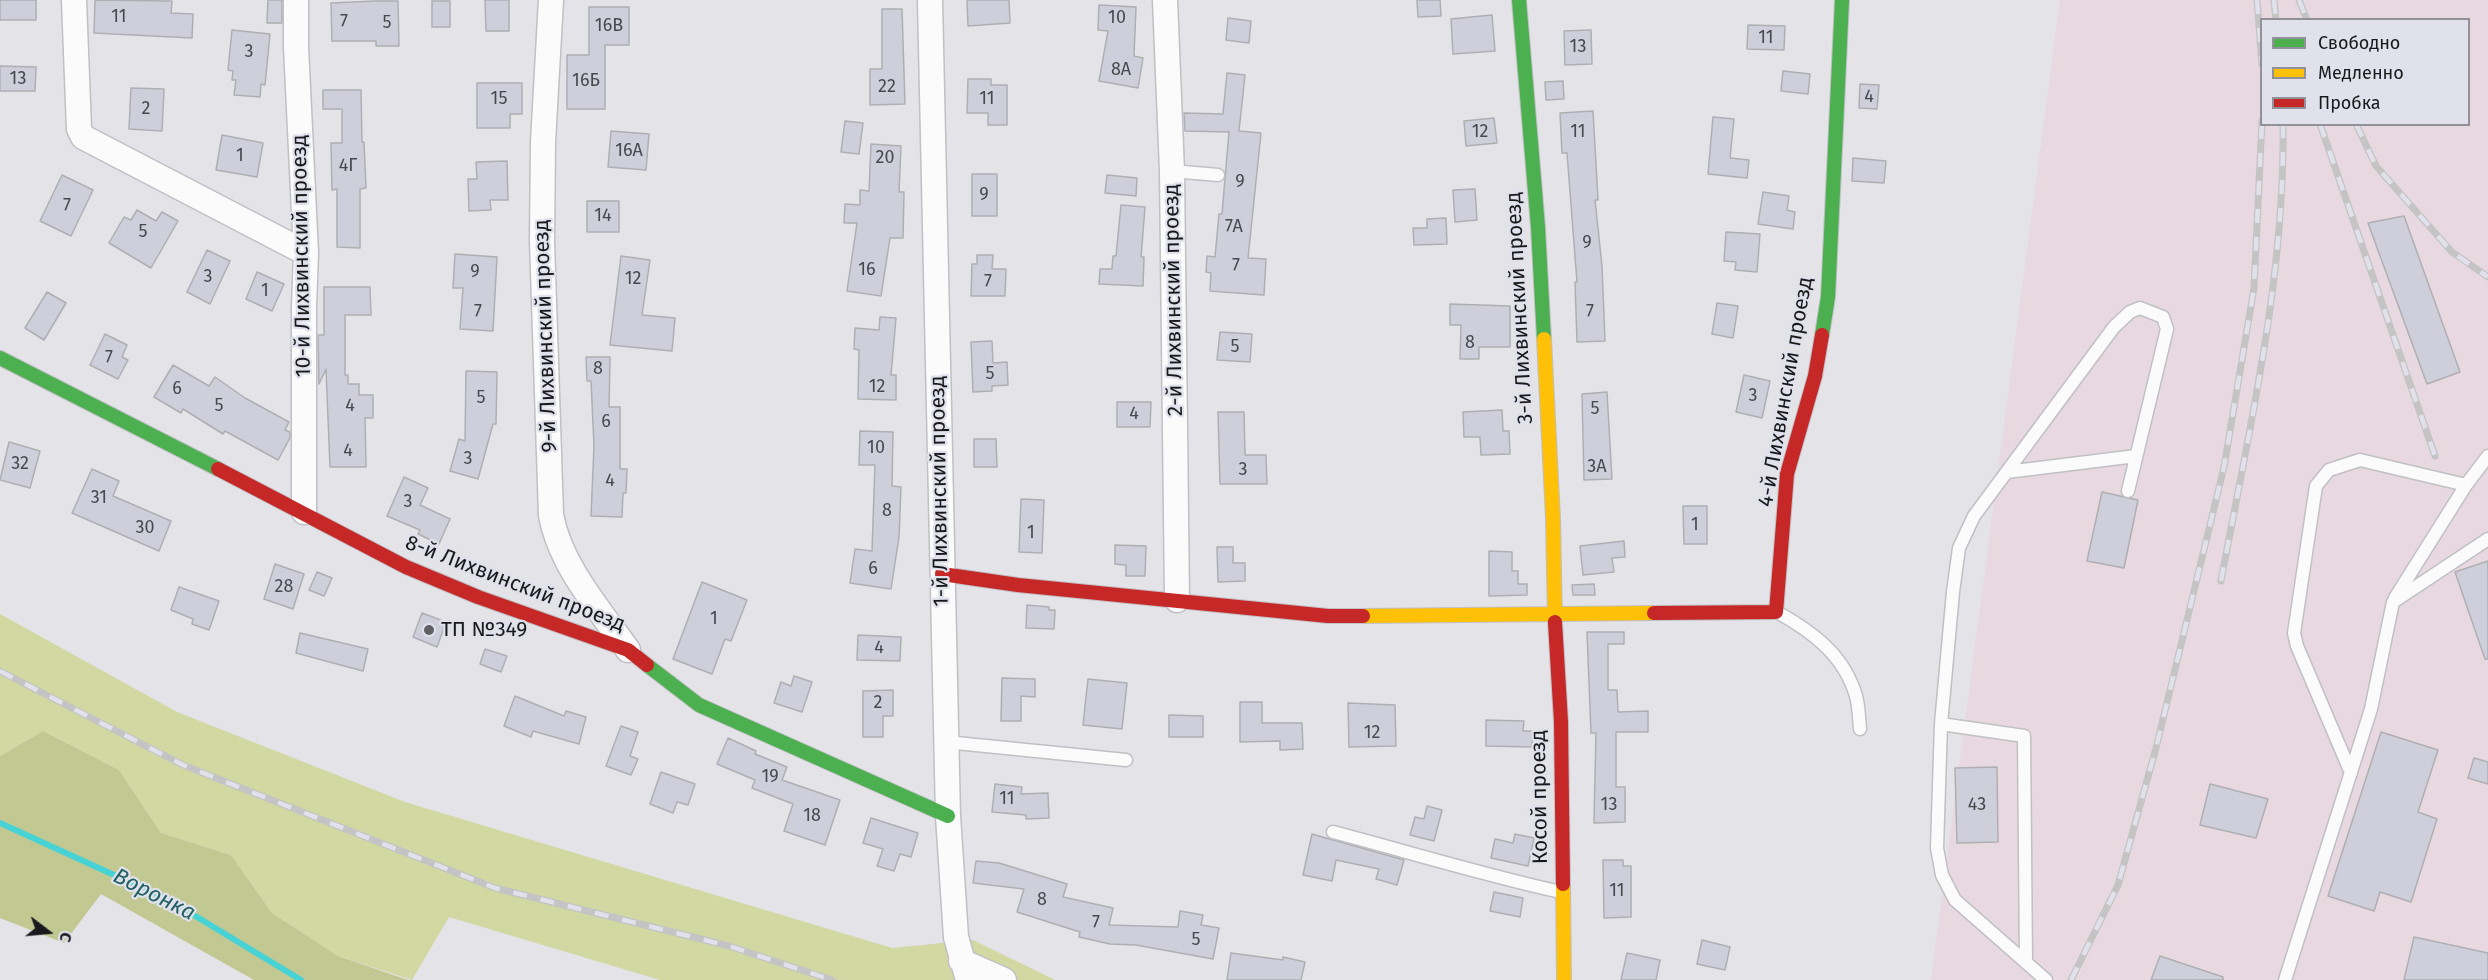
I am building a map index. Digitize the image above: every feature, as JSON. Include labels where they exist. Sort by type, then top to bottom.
[{"type":"street","points":[[74,0],[79,129],[83,137],[306,253]]},
{"type":"street","name":"10-й Лихвинский проезд","points":[[296,0],[296,47],[306,253],[304,512]]},
{"type":"street","name":"9-й Лихвинский проезд","points":[[551,0],[543,142],[542,241],[551,515],[564,555],[628,650]]},
{"type":"street","name":"1-й Лихвинский проезд","points":[[930,0],[948,816],[956,937],[965,971]]},
{"type":"street","name":"2-й Лихвинский проезд","points":[[1165,0],[1172,171],[1178,600]]},
{"type":"street","name":"3-й Лихвинский проезд","points":[[1519,0],[1538,227],[1553,519],[1554,614]]},
{"type":"street","name":"4-й Лихвинский проезд","points":[[1776,612],[1787,474],[1815,376],[1828,297],[1842,0]]},
{"type":"street","name":"8-й Лихвинский проезд","points":[[0,358],[304,512],[406,567],[442,583],[628,650],[699,705],[948,816]]},
{"type":"street","points":[[942,574],[1018,585],[1328,616],[1776,612]]},
{"type":"street","name":"Косой проезд","points":[[1554,614],[1561,722],[1564,980]]},
{"type":"street","points":[[965,971],[1004,980]]},
{"type":"lane","points":[[1172,171],[1218,176]]},
{"type":"lane","points":[[2046,980],[1955,900],[1944,882],[1937,848],[1941,724],[1959,548],[1974,516],[2114,327],[2130,312],[2140,308],[2157,313],[2163,317],[2167,325],[2128,491]]},
{"type":"lane","points":[[2007,472],[2136,456]]},
{"type":"lane","points":[[2284,980],[2371,709],[2393,602],[2466,486],[2488,456]]},
{"type":"lane","points":[[2351,773],[2297,646],[2294,633],[2316,486],[2329,470],[2360,460],[2466,486]]},
{"type":"lane","points":[[2393,602],[2488,539]]},
{"type":"lane","points":[[1776,612],[1808,629],[1826,645],[1844,669],[1856,697],[1860,729]]},
{"type":"lane","points":[[1941,724],[2024,736],[2026,962]]},
{"type":"lane","points":[[946,742],[1126,760]]},
{"type":"lane","points":[[1333,832],[1423,855],[1480,874],[1562,892]]},
{"type":"shaded area","points":[[2060,0],[2488,0],[2488,980],[1931,980]]},
{"type":"green space","points":[[0,614],[177,712],[405,802],[892,948],[973,940],[1055,980],[660,980],[449,917],[412,980],[338,956],[272,913],[231,855],[161,833],[119,770],[43,731],[0,756]]},
{"type":"green space","points":[[43,731],[119,770],[161,833],[231,855],[272,913],[338,956],[408,980],[254,980],[101,894],[64,943],[0,918],[0,756]]},
{"type":"building","points":[[0,0],[36,0],[36,20],[0,20]]},
{"type":"building","points":[[95,0],[172,1],[171,13],[193,14],[192,38],[94,33]]},
{"type":"building","points":[[268,0],[282,0],[282,23],[267,23]]},
{"type":"building","points":[[485,0],[509,0],[509,31],[486,31]]},
{"type":"building","points":[[967,0],[1009,0],[1010,23],[968,26]]},
{"type":"building","points":[[1417,0],[1440,0],[1441,16],[1418,17]]},
{"type":"building","points":[[398,1],[399,46],[376,46],[376,41],[332,41],[331,3]]},
{"type":"building","points":[[432,1],[450,1],[450,27],[432,27]]},
{"type":"building","points":[[1099,5],[1136,7],[1134,56],[1143,58],[1138,88],[1099,81],[1108,31],[1098,30]]},
{"type":"building","points":[[589,7],[629,7],[629,45],[605,45],[605,109],[567,109],[567,55],[589,55]]},
{"type":"building","points":[[882,9],[902,9],[905,104],[870,105],[870,69],[882,69]]},
{"type":"building","points":[[1492,15],[1495,51],[1453,54],[1451,19]]},
{"type":"building","points":[[1228,18],[1251,21],[1249,43],[1226,40]]},
{"type":"building","points":[[1748,25],[1785,26],[1784,50],[1747,49]]},
{"type":"building","points":[[232,30],[270,34],[265,85],[261,84],[260,97],[234,95],[236,80],[232,80],[233,71],[228,70]]},
{"type":"building","points":[[1591,30],[1592,64],[1565,65],[1564,31]]},
{"type":"building","points":[[0,66],[36,67],[35,91],[0,91]]},
{"type":"building","points":[[1783,71],[1810,74],[1808,94],[1781,91]]},
{"type":"building","points":[[1227,73],[1245,75],[1239,131],[1261,133],[1248,258],[1266,259],[1264,295],[1210,291],[1211,273],[1206,272],[1207,256],[1215,257],[1219,214],[1222,214],[1229,132],[1185,131],[1184,113],[1223,114]]},
{"type":"building","points":[[968,79],[991,79],[991,85],[1007,85],[1007,125],[988,125],[988,113],[967,113]]},
{"type":"building","points":[[1563,81],[1564,99],[1546,100],[1545,82]]},
{"type":"building","points":[[477,83],[522,83],[522,114],[510,114],[510,128],[477,128]]},
{"type":"building","points":[[1860,84],[1879,85],[1877,109],[1859,108]]},
{"type":"building","points":[[131,88],[164,89],[162,131],[129,129]]},
{"type":"building","points":[[323,90],[361,90],[366,188],[360,189],[360,248],[337,247],[337,189],[332,190],[331,143],[342,143],[342,109],[323,109]]},
{"type":"building","points":[[1593,111],[1598,200],[1595,200],[1602,266],[1605,341],[1577,342],[1575,282],[1577,282],[1567,153],[1562,153],[1560,113]]},
{"type":"building","points":[[1713,117],[1734,119],[1730,158],[1749,160],[1747,178],[1708,174]]},
{"type":"building","points":[[1494,118],[1497,143],[1466,146],[1464,121]]},
{"type":"building","points":[[845,121],[863,123],[859,154],[841,152]]},
{"type":"building","points":[[611,131],[649,134],[646,170],[608,167]]},
{"type":"building","points":[[222,135],[263,143],[257,177],[216,170]]},
{"type":"building","points":[[871,144],[901,146],[899,192],[904,192],[903,238],[890,238],[881,296],[847,291],[857,223],[844,223],[845,204],[860,205],[860,190],[869,191]]},
{"type":"building","points":[[1853,158],[1886,161],[1884,183],[1852,181]]},
{"type":"building","points":[[507,161],[508,200],[490,200],[491,210],[469,211],[468,179],[477,179],[476,162]]},
{"type":"building","points":[[972,174],[997,174],[997,216],[972,216]]},
{"type":"building","points":[[62,175],[93,190],[71,236],[40,221]]},
{"type":"building","points":[[1107,175],[1137,178],[1136,196],[1105,193]]},
{"type":"building","points":[[1475,189],[1477,220],[1455,222],[1453,190]]},
{"type":"building","points":[[1763,192],[1789,196],[1787,210],[1795,212],[1793,229],[1758,224]]},
{"type":"building","points":[[587,201],[619,201],[619,232],[587,232]]},
{"type":"building","points":[[1121,205],[1145,207],[1141,257],[1144,257],[1143,286],[1099,284],[1100,269],[1112,269],[1113,256],[1116,256]]},
{"type":"building","points":[[137,210],[156,221],[162,212],[178,221],[151,268],[109,243],[124,217],[131,220]]},
{"type":"building","points":[[2404,216],[2460,372],[2427,384],[2368,223]]},
{"type":"building","points":[[1446,218],[1447,244],[1414,245],[1413,228],[1427,228],[1427,219]]},
{"type":"building","points":[[1726,232],[1760,234],[1757,272],[1735,270],[1736,262],[1724,261]]},
{"type":"building","points":[[207,250],[230,261],[210,304],[187,292]]},
{"type":"building","points":[[455,254],[497,257],[493,331],[460,329],[463,288],[453,288]]},
{"type":"building","points":[[977,255],[993,255],[992,269],[1006,269],[1005,296],[971,296],[972,264],[977,264]]},
{"type":"building","points":[[621,256],[650,260],[642,315],[675,318],[672,351],[610,345]]},
{"type":"building","points":[[257,272],[284,284],[272,311],[246,299]]},
{"type":"building","points":[[324,287],[370,287],[371,315],[345,315],[345,375],[348,375],[348,384],[359,384],[359,395],[373,395],[373,418],[365,418],[366,467],[330,467],[326,369],[319,384],[318,335],[324,335]]},
{"type":"building","points":[[47,292],[66,303],[44,340],[25,328]]},
{"type":"building","points":[[1717,303],[1738,306],[1733,338],[1712,334]]},
{"type":"building","points":[[1450,304],[1510,306],[1510,347],[1479,347],[1479,359],[1460,359],[1461,325],[1450,325]]},
{"type":"building","points":[[880,317],[896,318],[891,375],[896,375],[896,400],[858,399],[859,350],[854,349],[855,328],[879,330]]},
{"type":"building","points":[[1220,332],[1252,334],[1250,362],[1217,360]]},
{"type":"building","points":[[105,334],[127,345],[122,357],[128,360],[118,379],[90,365]]},
{"type":"building","points":[[992,341],[993,363],[1007,362],[1008,385],[992,386],[992,391],[973,392],[971,342]]},
{"type":"building","points":[[586,357],[610,357],[609,407],[620,407],[620,469],[627,469],[622,517],[591,516],[594,446],[591,381],[587,381]]},
{"type":"building","points":[[173,365],[209,386],[215,377],[245,398],[289,422],[285,430],[290,432],[290,438],[278,460],[225,431],[223,434],[183,409],[181,413],[154,397]]},
{"type":"building","points":[[466,371],[497,372],[496,424],[493,424],[478,479],[450,471],[459,439],[465,441]]},
{"type":"building","points":[[1744,375],[1770,381],[1762,418],[1736,412]]},
{"type":"building","points":[[1607,392],[1612,479],[1584,480],[1582,394]]},
{"type":"building","points":[[1117,402],[1151,402],[1150,427],[1117,427]]},
{"type":"building","points":[[1502,410],[1503,431],[1509,431],[1510,454],[1481,455],[1480,437],[1464,437],[1463,412]]},
{"type":"building","points":[[1218,412],[1244,412],[1245,455],[1266,455],[1267,484],[1220,484]]},
{"type":"building","points":[[860,431],[893,432],[892,486],[901,487],[899,537],[891,589],[850,583],[855,549],[872,551],[875,465],[859,465]]},
{"type":"building","points":[[974,439],[996,439],[997,467],[974,467]]},
{"type":"building","points":[[9,442],[40,451],[30,488],[0,480]]},
{"type":"building","points":[[92,469],[119,481],[113,496],[171,521],[159,551],[72,513]]},
{"type":"building","points":[[404,477],[428,488],[420,505],[450,519],[439,544],[418,534],[420,530],[387,516]]},
{"type":"building","points":[[2102,492],[2138,500],[2124,568],[2087,561]]},
{"type":"building","points":[[1021,499],[1044,500],[1042,553],[1019,552]]},
{"type":"building","points":[[1683,506],[1707,506],[1707,544],[1684,544]]},
{"type":"building","points":[[1624,541],[1625,557],[1612,558],[1614,572],[1583,575],[1580,546]]},
{"type":"building","points":[[1115,545],[1146,546],[1145,576],[1126,576],[1126,565],[1115,564]]},
{"type":"building","points":[[1217,547],[1233,547],[1233,563],[1245,563],[1245,581],[1218,582]]},
{"type":"building","points":[[1489,551],[1512,552],[1512,571],[1518,571],[1518,584],[1527,584],[1527,595],[1489,596]]},
{"type":"building","points":[[2488,561],[2488,659],[2485,659],[2455,572]]},
{"type":"building","points":[[275,564],[304,574],[293,609],[264,599]]},
{"type":"building","points":[[317,572],[332,578],[324,596],[309,590]]},
{"type":"building","points":[[702,582],[747,600],[731,641],[725,639],[712,674],[673,659]]},
{"type":"building","points":[[1594,584],[1595,595],[1573,595],[1572,585]]},
{"type":"building","points":[[179,587],[219,601],[209,630],[192,624],[193,619],[171,610]]},
{"type":"building","points":[[1027,605],[1049,607],[1049,610],[1055,610],[1054,629],[1026,628]]},
{"type":"building","name":"ТП №349","points":[[422,613],[446,622],[437,647],[413,637]]},
{"type":"building","points":[[1587,632],[1624,632],[1624,644],[1608,644],[1608,690],[1617,690],[1618,712],[1648,711],[1648,732],[1616,732],[1616,787],[1625,787],[1625,822],[1594,823],[1596,733],[1591,733]]},
{"type":"building","points":[[300,633],[368,649],[363,671],[296,653]]},
{"type":"building","points":[[858,635],[901,637],[900,661],[857,660]]},
{"type":"building","points":[[485,649],[507,656],[501,672],[480,664]]},
{"type":"building","points":[[794,676],[812,682],[802,712],[774,703],[781,682],[791,686]]},
{"type":"building","points":[[1002,678],[1035,679],[1035,697],[1021,696],[1021,721],[1001,721]]},
{"type":"building","points":[[1088,679],[1127,683],[1122,729],[1083,725]]},
{"type":"building","points":[[893,690],[893,716],[883,716],[883,737],[863,737],[863,691]]},
{"type":"building","points":[[515,696],[564,716],[566,711],[586,717],[579,744],[533,731],[531,737],[504,726]]},
{"type":"building","points":[[1240,702],[1262,702],[1262,723],[1302,723],[1303,749],[1280,750],[1280,741],[1240,742]]},
{"type":"building","points":[[1348,703],[1395,705],[1396,746],[1349,747]]},
{"type":"building","points":[[1169,715],[1203,716],[1203,737],[1169,737]]},
{"type":"building","points":[[1486,720],[1524,721],[1523,731],[1533,731],[1532,747],[1486,746]]},
{"type":"building","points":[[621,726],[638,732],[630,756],[638,759],[631,775],[606,766]]},
{"type":"building","points":[[2381,732],[2438,750],[2418,812],[2437,819],[2411,902],[2380,892],[2374,911],[2328,896]]},
{"type":"building","points":[[728,738],[756,751],[755,754],[787,767],[782,780],[840,800],[825,845],[784,831],[793,804],[752,788],[755,780],[717,764]]},
{"type":"building","points":[[2474,758],[2488,762],[2488,784],[2468,778]]},
{"type":"building","points":[[1997,767],[1998,842],[1957,843],[1955,768]]},
{"type":"building","points":[[661,772],[695,784],[688,805],[677,802],[673,813],[650,804]]},
{"type":"building","points":[[995,784],[1022,787],[1021,794],[1048,793],[1049,818],[1026,819],[1026,815],[992,812]]},
{"type":"building","points":[[2210,784],[2268,799],[2256,838],[2200,825]]},
{"type":"building","points":[[1427,806],[1442,810],[1434,841],[1410,835],[1415,817],[1424,819]]},
{"type":"building","points":[[871,818],[918,833],[911,857],[900,854],[894,871],[877,866],[883,849],[863,843]]},
{"type":"building","points":[[1312,834],[1404,860],[1397,885],[1376,879],[1379,869],[1336,860],[1332,881],[1303,875]]},
{"type":"building","points":[[1515,834],[1534,838],[1528,866],[1491,858],[1495,839],[1513,843]]},
{"type":"building","points":[[1603,860],[1623,860],[1623,866],[1631,866],[1631,917],[1604,918]]},
{"type":"building","points":[[976,861],[999,863],[1067,884],[1063,897],[1113,908],[1109,925],[1178,927],[1180,911],[1203,915],[1201,925],[1219,928],[1213,959],[1136,945],[1110,944],[1079,937],[1080,932],[1017,912],[1024,889],[973,883]]},
{"type":"building","points":[[1494,892],[1523,898],[1520,917],[1490,911]]},
{"type":"building","points":[[2414,937],[2488,953],[2488,980],[2404,980]]},
{"type":"building","points":[[1702,940],[1730,947],[1725,970],[1697,964]]},
{"type":"building","points":[[1231,953],[1283,960],[1283,957],[1305,962],[1301,980],[1227,980]]},
{"type":"building","points":[[1627,953],[1660,960],[1656,980],[1621,980]]},
{"type":"building","points":[[2160,956],[2223,977],[2223,980],[2151,980]]},
{"type":"waterway","name":"Воронка","points":[[0,823],[169,900],[301,980]]},
{"type":"railway","points":[[2257,0],[2260,38]]},
{"type":"railway","points":[[2274,0],[2276,18]]},
{"type":"railway","points":[[2299,0],[2306,18]]},
{"type":"railway","points":[[2071,980],[2118,885],[2156,748],[2224,467],[2254,288],[2262,126]]},
{"type":"railway","points":[[2221,581],[2272,297],[2282,182],[2283,126]]},
{"type":"railway","points":[[2321,126],[2435,456]]},
{"type":"railway","points":[[2357,126],[2376,166],[2452,252],[2488,277]]},
{"type":"railway","points":[[0,671],[183,765],[495,888],[729,946],[832,980]]},
{"type":"traffic: fast","points":[[1519,0],[1538,227],[1544,339]]},
{"type":"traffic: fast","points":[[1822,335],[1828,297],[1842,0]]},
{"type":"traffic: fast","points":[[0,358],[218,469]]},
{"type":"traffic: fast","points":[[647,665],[699,705],[948,816]]},
{"type":"traffic: slow","points":[[1544,339],[1553,519],[1555,622]]},
{"type":"traffic: slow","points":[[1363,616],[1654,613]]},
{"type":"traffic: slow","points":[[1563,884],[1564,980]]},
{"type":"traffic: jam","points":[[1654,613],[1776,612],[1787,474],[1815,376],[1822,335]]},
{"type":"traffic: jam","points":[[218,469],[406,567],[478,597],[628,650],[647,665]]},
{"type":"traffic: jam","points":[[942,574],[1018,585],[1328,616],[1363,616]]},
{"type":"traffic: jam","points":[[1555,622],[1561,722],[1563,884]]},
{"type":"place","name":"ТП №349","points":[[429,630]]}]
